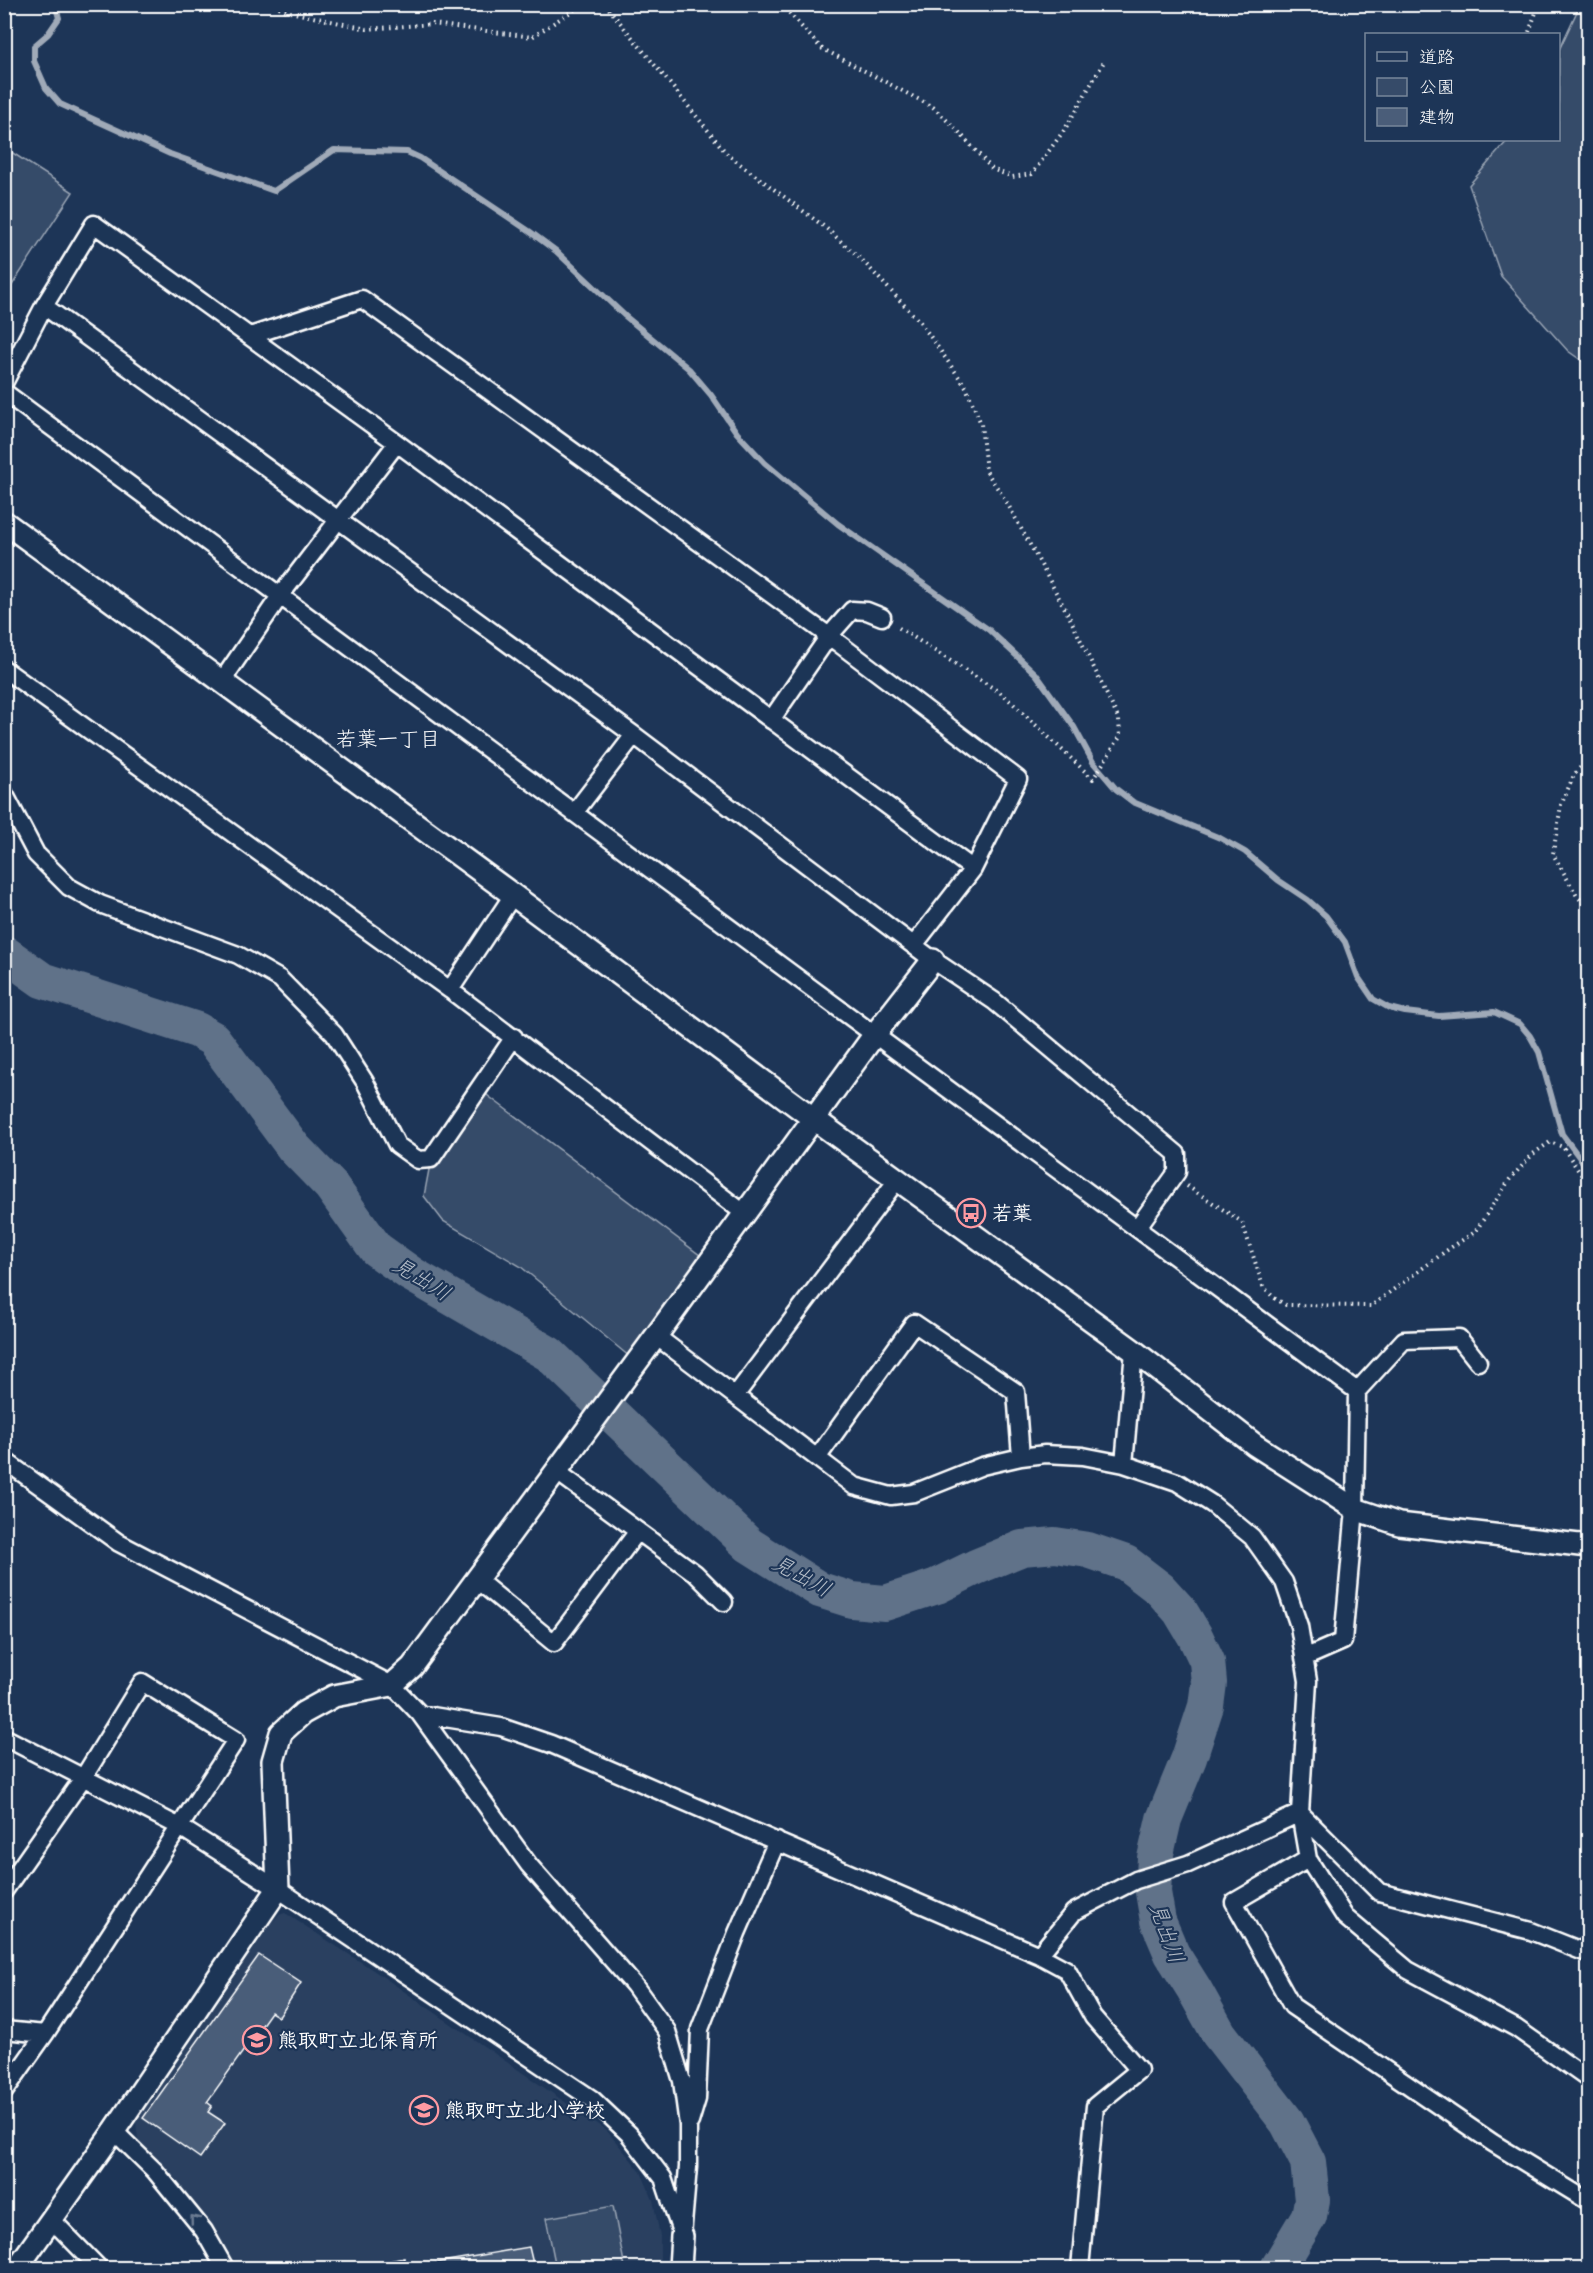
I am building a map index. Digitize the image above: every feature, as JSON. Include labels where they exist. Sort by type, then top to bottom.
[{"type":"street","points":[[4,382],[44,306],[94,224],[397,443],[973,869]]},
{"type":"street","points":[[250,336],[362,298],[829,636],[1018,779],[973,869],[914,945]]},
{"type":"street","points":[[44,306],[634,735],[933,960],[994,1001],[1177,1154],[1177,1172],[1137,1228]]},
{"type":"street","points":[[4,392],[1357,1391]]},
{"type":"street","points":[[222,681],[280,596],[397,443]]},
{"type":"street","points":[[4,522],[897,1180],[1134,1351],[1255,1445],[1355,1509],[1400,1524],[1588,1546]]},
{"type":"street","points":[[771,720],[829,636],[852,610],[867,611],[882,617]]},
{"type":"street","points":[[4,669],[514,1037],[744,1213]]},
{"type":"street","points":[[574,813],[634,735]]},
{"type":"street","points":[[4,793],[36,854],[69,887],[100,904],[238,956],[280,979],[333,1034],[365,1082],[397,1145],[418,1160],[431,1159],[514,1037]]},
{"type":"street","points":[[450,990],[513,895]]},
{"type":"street","points":[[17,2268],[114,2131],[278,1889],[273,1761],[281,1733],[303,1713],[334,1696],[392,1685],[412,1666],[656,1336],[875,1034],[933,960]]},
{"type":"street","points":[[735,1396],[897,1180]]},
{"type":"street","points":[[817,1458],[914,1323],[1016,1392],[1021,1457]]},
{"type":"street","points":[[656,1336],[854,1486],[891,1496],[914,1493],[982,1466],[1045,1454],[1083,1456],[1124,1464],[1177,1482],[1212,1504],[1252,1537],[1284,1582],[1299,1626],[1308,1681],[1300,1814],[1308,1859],[1345,1917],[1408,1970],[1516,2028],[1588,2079]]},
{"type":"street","points":[[1304,1658],[1343,1641],[1355,1509],[1357,1391],[1404,1340],[1459,1338],[1478,1362]]},
{"type":"street","points":[[1124,1464],[1134,1351]]},
{"type":"street","points":[[4,1460],[119,1543],[392,1685],[420,1714],[529,1865],[634,1985],[667,2031],[682,2081],[688,2125],[688,2167],[680,2268]]},
{"type":"street","points":[[556,1471],[695,1573],[724,1602]]},
{"type":"street","points":[[476,1579],[555,1643],[638,1531]]},
{"type":"street","points":[[4,1891],[83,1778],[142,1682],[236,1740],[45,2034],[4,2092]]},
{"type":"street","points":[[420,1714],[501,1727],[551,1744],[1040,1955],[1067,1970],[1093,2017],[1139,2070],[1095,2106],[1080,2268]]},
{"type":"street","points":[[4,1737],[180,1827],[278,1889],[592,2099],[629,2134],[663,2178],[682,2236]]},
{"type":"street","points":[[1040,1955],[1074,1912],[1136,1880],[1188,1864],[1300,1814]]},
{"type":"street","points":[[1300,1814],[1379,1892],[1531,1931],[1584,1952],[1588,1951]]},
{"type":"street","points":[[688,2125],[696,2099],[700,2029],[736,1933],[777,1841]]},
{"type":"street","points":[[1308,1859],[1234,1902],[1292,2006],[1492,2143],[1588,2201]]},
{"type":"street","points":[[4,2030],[45,2034]]},
{"type":"street","points":[[114,2131],[155,2171],[204,2231],[225,2268]]},
{"type":"street","points":[[51,2219],[99,2268]]},
{"type":"path","points":[[273,4],[286,11],[367,29],[432,24],[532,37],[583,4]]},
{"type":"path","points":[[605,4],[728,155],[826,228],[862,260],[920,322],[966,387],[981,424],[986,471],[1006,501],[1070,616],[1119,720],[1120,737],[1093,779],[1004,695],[882,617]]},
{"type":"path","points":[[781,4],[821,48],[933,107],[992,169],[1012,177],[1032,174],[1065,129],[1105,60]]},
{"type":"path","points":[[1528,32],[1539,4]]},
{"type":"path","points":[[1588,758],[1574,775],[1561,805],[1553,854],[1577,896],[1588,908]]},
{"type":"path","points":[[1174,1177],[1242,1222],[1263,1286],[1274,1298],[1286,1305],[1371,1306],[1450,1248],[1476,1232],[1510,1179],[1533,1154],[1550,1142],[1563,1147],[1588,1185]]},
{"type":"shaded area","name":"熊取町立北小学校","points":[[285,1913],[373,1970],[607,2131],[641,2172],[653,2200],[660,2236],[660,2268],[237,2268],[221,2240],[186,2193],[138,2140],[136,2122],[272,1922]]},
{"type":"green space","points":[[1580,5],[1588,5],[1588,365],[1568,351],[1501,276],[1469,185],[1507,141],[1560,141],[1560,48]]},
{"type":"green space","points":[[5,148],[73,192],[5,296]]},
{"type":"green space","points":[[479,1089],[709,1262],[636,1362],[520,1266],[443,1221],[424,1196],[431,1159]]},
{"type":"green space","points":[[613,2206],[625,2268],[556,2268],[546,2218]]},
{"type":"building","points":[[259,1955],[301,1983],[279,2017],[271,2012],[207,2102],[212,2106],[208,2112],[225,2123],[200,2158],[143,2118]]},
{"type":"building","points":[[529,2247],[534,2268],[407,2268]]},
{"type":"building","points":[[404,2258],[404,2268],[379,2268],[379,2263]]},
{"type":"waterway","points":[[55,4],[59,18],[48,34],[34,46],[34,61],[46,88],[60,104],[170,154],[274,191],[334,150],[407,152],[420,158],[556,251],[625,316],[689,369],[711,395],[737,433],[765,463],[838,524],[989,630],[1036,674],[1074,727],[1093,762],[1116,789],[1133,802],[1220,838],[1245,852],[1326,916],[1345,942],[1358,977],[1373,999],[1389,1008],[1439,1016],[1494,1012],[1520,1024],[1539,1052],[1562,1134],[1588,1169]]},
{"type":"waterway","name":"見出川","points":[[4,953],[42,980],[197,1030],[213,1039],[294,1148],[331,1186],[376,1249],[411,1274],[549,1354],[749,1545],[820,1590],[852,1600],[885,1603],[937,1586],[1022,1548],[1055,1545],[1088,1550],[1126,1563],[1160,1589],[1180,1611],[1195,1636],[1207,1661],[1209,1683],[1206,1706],[1189,1758],[1164,1819],[1155,1858],[1153,1892],[1158,1921],[1172,1954],[1219,2034],[1287,2122],[1308,2162],[1312,2200],[1309,2216],[1278,2268]]},
{"type":"place","name":"若葉","points":[[971,1213]]},
{"type":"place","name":"熊取町立北保育所","points":[[257,2040]]},
{"type":"place","name":"熊取町立北小学校","points":[[424,2110]]},
{"type":"district","name":"若葉一丁目","points":[[388,739]]}]
